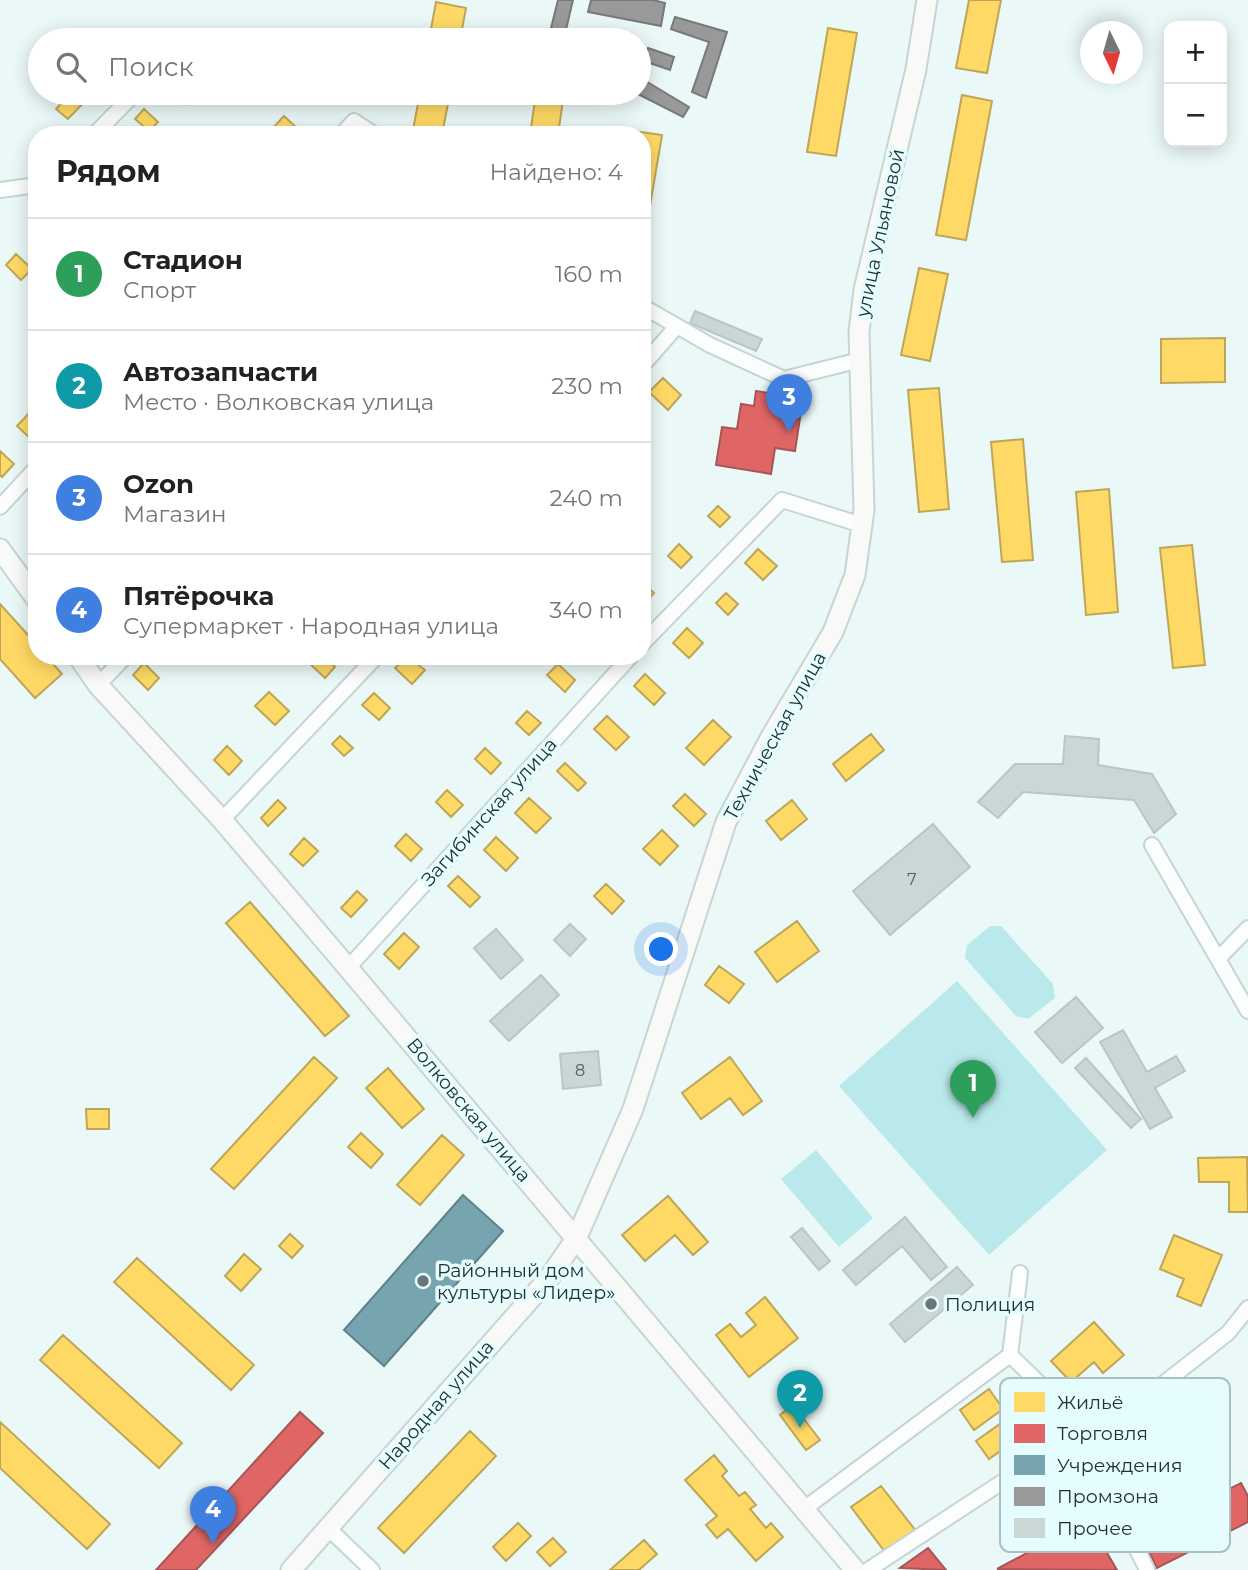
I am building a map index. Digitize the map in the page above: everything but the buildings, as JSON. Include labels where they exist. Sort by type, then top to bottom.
[{"type":"street","name":"улица Ульяновой","points":[[863,517],[860,359],[864,290],[916,69],[927,0]]},
{"type":"street","points":[[103,126],[123,105]]},
{"type":"street","points":[[0,190],[28,187]]},
{"type":"street","points":[[651,311],[710,345],[784,379],[860,359]]},
{"type":"street","points":[[651,356],[677,326]]},
{"type":"street","points":[[0,507],[28,477]]},
{"type":"street","points":[[651,635],[782,500],[863,517]]},
{"type":"street","name":"Техническая улица","points":[[577,1237],[633,1110],[726,822],[772,735],[833,632],[855,575],[863,517]]},
{"type":"street","points":[[0,549],[28,588]]},
{"type":"street","name":"Волковская улица","points":[[84,665],[98,685],[222,820],[577,1237],[855,1570]]},
{"type":"street","points":[[98,685],[117,665]]},
{"type":"street","points":[[222,820],[368,665]]},
{"type":"street","name":"Загибинская улица","points":[[348,968],[623,665]]},
{"type":"street","points":[[1152,845],[1248,1011]]},
{"type":"street","points":[[1218,959],[1248,928]]},
{"type":"street","name":"Народная улица","points":[[291,1570],[549,1278],[577,1237]]},
{"type":"street","points":[[804,1509],[1010,1355],[1020,1273]]},
{"type":"street","points":[[1170,1378],[1228,1333],[1248,1308]]},
{"type":"street","points":[[1010,1355],[1034,1378]]},
{"type":"street","points":[[868,1570],[1000,1483]]},
{"type":"street","points":[[328,1528],[372,1570]]},
{"type":"street","points":[[1138,1552],[1147,1570]]},
{"type":"shaded area","points":[[990,926],[1001,926],[1053,984],[1055,998],[1028,1019],[1016,1016],[965,958],[967,945]]},
{"type":"shaded area","points":[[957,981],[1107,1150],[989,1255],[839,1086]]},
{"type":"shaded area","points":[[816,1150],[873,1218],[839,1247],[781,1179]]},
{"type":"place","name":"Ozon","points":[[789,432]]},
{"type":"place","name":"Стадион","points":[[973,1118]]},
{"type":"place","name":"Районный дом культуры «Лидер»","points":[[423,1281]]},
{"type":"place","name":"Полиция","points":[[931,1304]]},
{"type":"place","name":"Автозапчасти","points":[[800,1428]]},
{"type":"place","name":"Пятёрочка","points":[[213,1544]]}]
